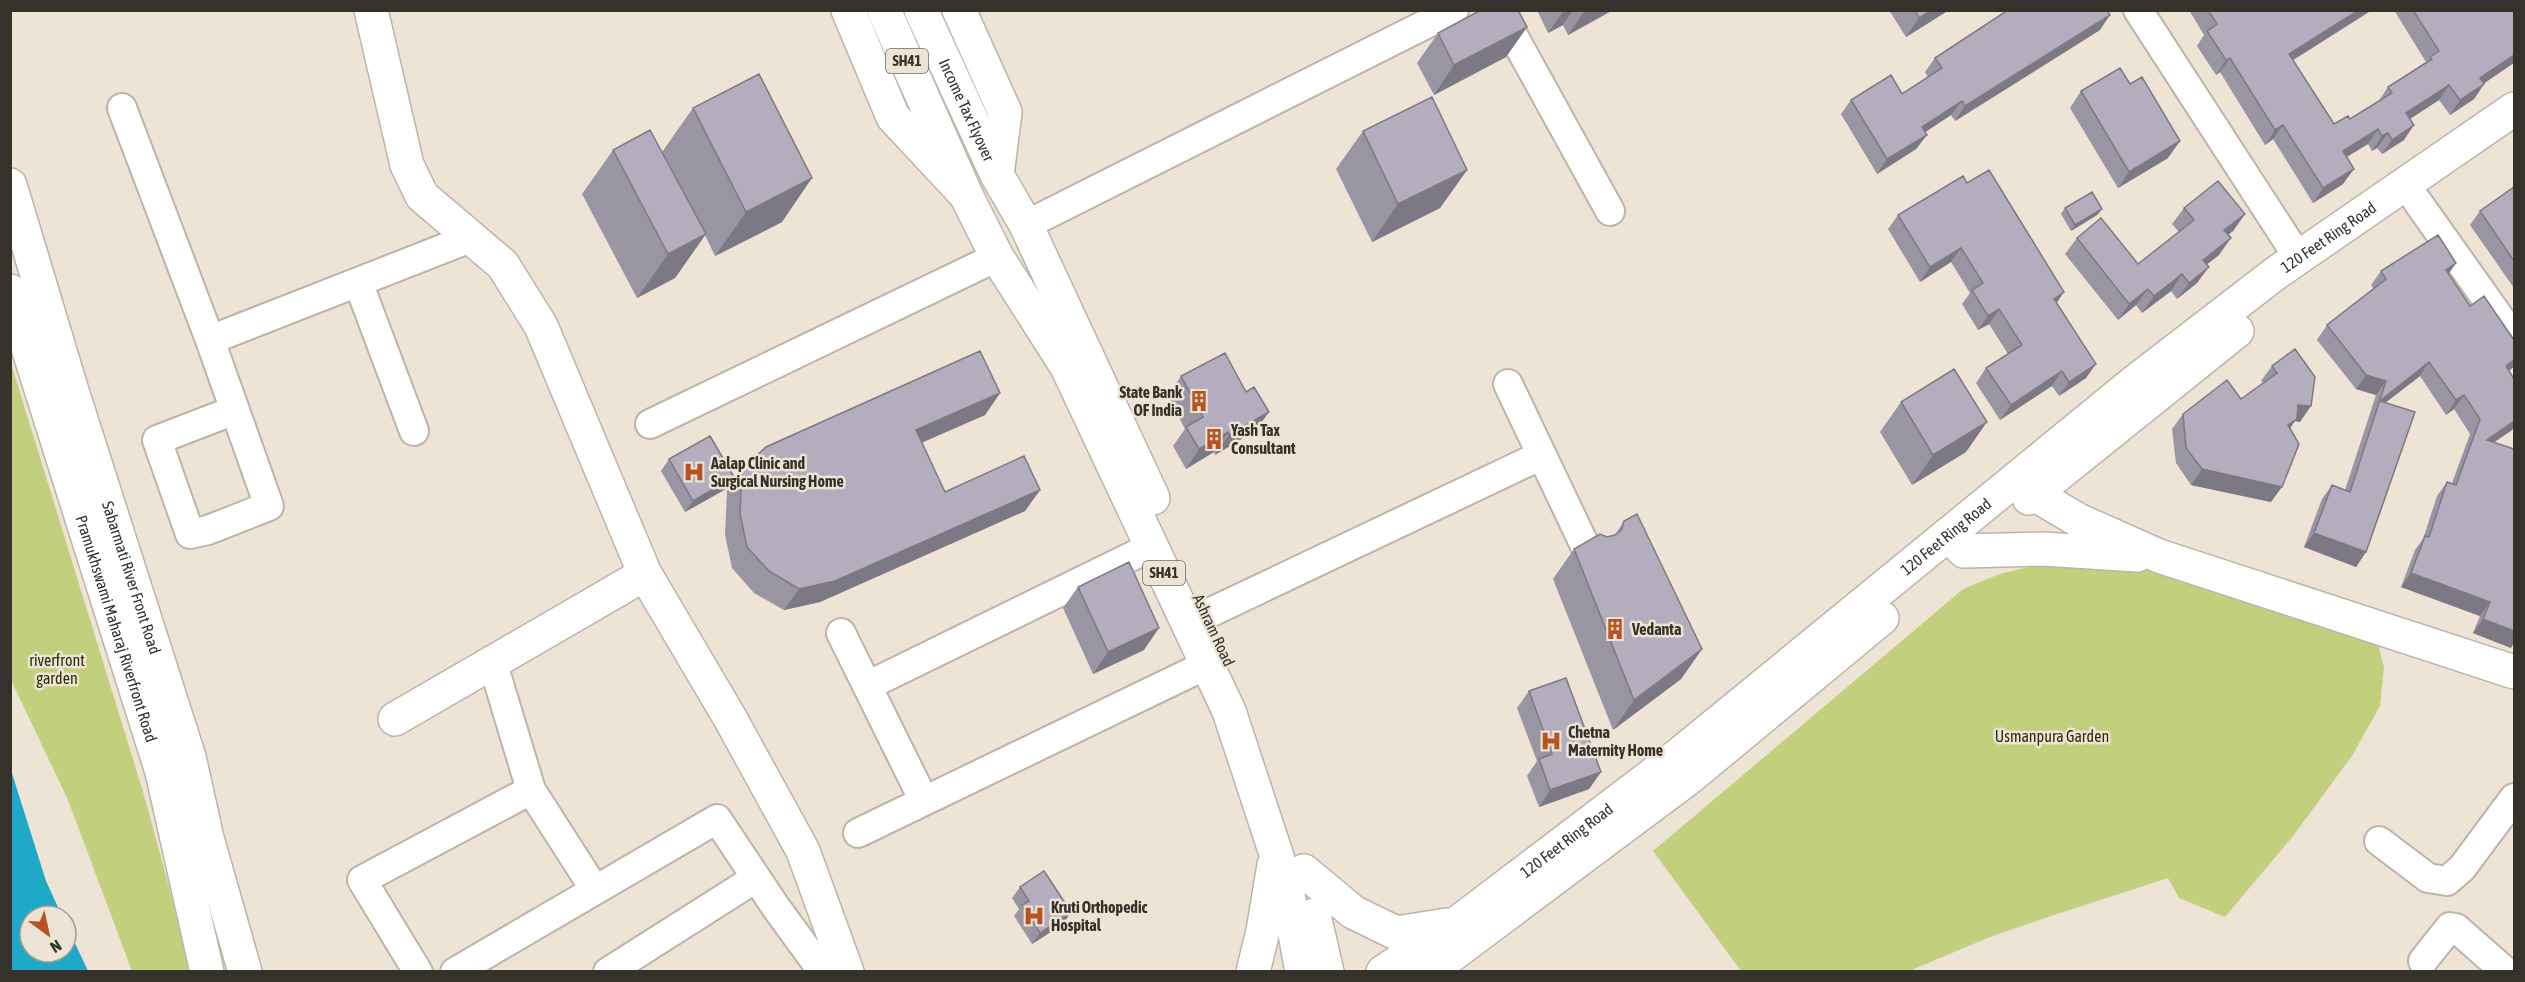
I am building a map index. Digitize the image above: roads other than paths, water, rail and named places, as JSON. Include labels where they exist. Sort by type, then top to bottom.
[{"type":"main road","points":[[371,10],[407,165],[422,196],[473,237],[503,265],[541,326],[645,574],[730,718],[802,852],[835,969]]},
{"type":"main road","points":[[848,10],[893,117],[967,197]]},
{"type":"main road","name":"SH41","points":[[884,10],[967,197]]},
{"type":"main road","name":"Income Tax Flyover","points":[[921,10],[997,175]]},
{"type":"main road","points":[[959,10],[1005,112],[997,175]]},
{"type":"main road","name":"120 Feet Ring Road","points":[[2026,487],[2137,380],[2298,257],[2514,109]]},
{"type":"main road","name":"120 Feet Ring Road","points":[[1429,972],[1457,947],[1690,777],[1956,543],[2026,487],[2295,285],[2514,134]]},
{"type":"main road","name":"Ashram Road","points":[[997,175],[1026,225],[1249,703],[1304,871],[1327,972]]},
{"type":"main road","name":"Sabarmati River Front Road","points":[[10,185],[72,391],[189,757],[207,838],[245,972]]},
{"type":"main road","name":"Ashram Road","points":[[967,197],[997,257],[1066,367],[1229,711],[1286,884],[1302,972]]},
{"type":"main road","name":"Pramukhswami Maharaj Riverfront Road","points":[[10,291],[162,772],[207,972]]},
{"type":"main road","points":[[2026,487],[2078,520],[2160,556],[2514,672]]},
{"type":"main road","points":[[1956,543],[2160,556]]},
{"type":"main road","points":[[396,719],[645,574]]},
{"type":"main road","points":[[1253,972],[1263,931],[1276,851]]},
{"type":"main road","points":[[1304,871],[1353,912],[1396,933],[1457,947]]},
{"type":"main road","name":"120 Feet Ring Road","points":[[1383,972],[1457,947]]},
{"type":"street","points":[[1026,225],[1454,10]]},
{"type":"street","points":[[1499,10],[1610,211]]},
{"type":"street","points":[[2138,10],[2298,257]]},
{"type":"street","points":[[122,108],[210,340],[235,410],[269,506],[208,531],[190,534],[157,440],[235,410]]},
{"type":"street","points":[[2417,201],[2514,338]]},
{"type":"street","points":[[210,340],[473,237]]},
{"type":"street","points":[[650,424],[997,257]]},
{"type":"street","points":[[358,282],[414,431]]},
{"type":"street","points":[[1508,384],[1587,550]]},
{"type":"street","points":[[1207,614],[1542,456]]},
{"type":"street","points":[[867,686],[1151,547]]},
{"type":"street","points":[[841,633],[924,801]]},
{"type":"street","points":[[493,664],[531,790],[595,890]]},
{"type":"street","points":[[858,833],[1206,665]]},
{"type":"street","points":[[418,972],[362,880],[531,790]]},
{"type":"street","points":[[2379,841],[2428,878],[2447,881],[2462,868],[2514,798]]},
{"type":"street","points":[[455,972],[717,819],[756,878],[835,969]]},
{"type":"street","points":[[608,972],[756,878]]},
{"type":"street","points":[[2423,961],[2450,927],[2456,928],[2506,972]]},
{"type":"water","points":[[10,767],[46,881],[57,904],[18,904],[18,964],[78,964],[78,950],[88,971],[11,971]]},
{"type":"place","name":"State Bank OF India","points":[[1199,401]]},
{"type":"place","name":"Yash Tax Consultant","points":[[1214,439]]},
{"type":"place","name":"Aalap Clinic and Surgical Nursing Home","points":[[694,472]]},
{"type":"place","name":"Vedanta","points":[[1615,629]]},
{"type":"place","name":"Chetna Maternity Home","points":[[1551,741]]},
{"type":"place","name":"Kruti Orthopedic Hospital","points":[[1034,916]]},
{"type":"park label","name":"riverfront garden","points":[[57,669]]},
{"type":"park label","name":"Usmanpura Garden","points":[[2052,736]]}]
